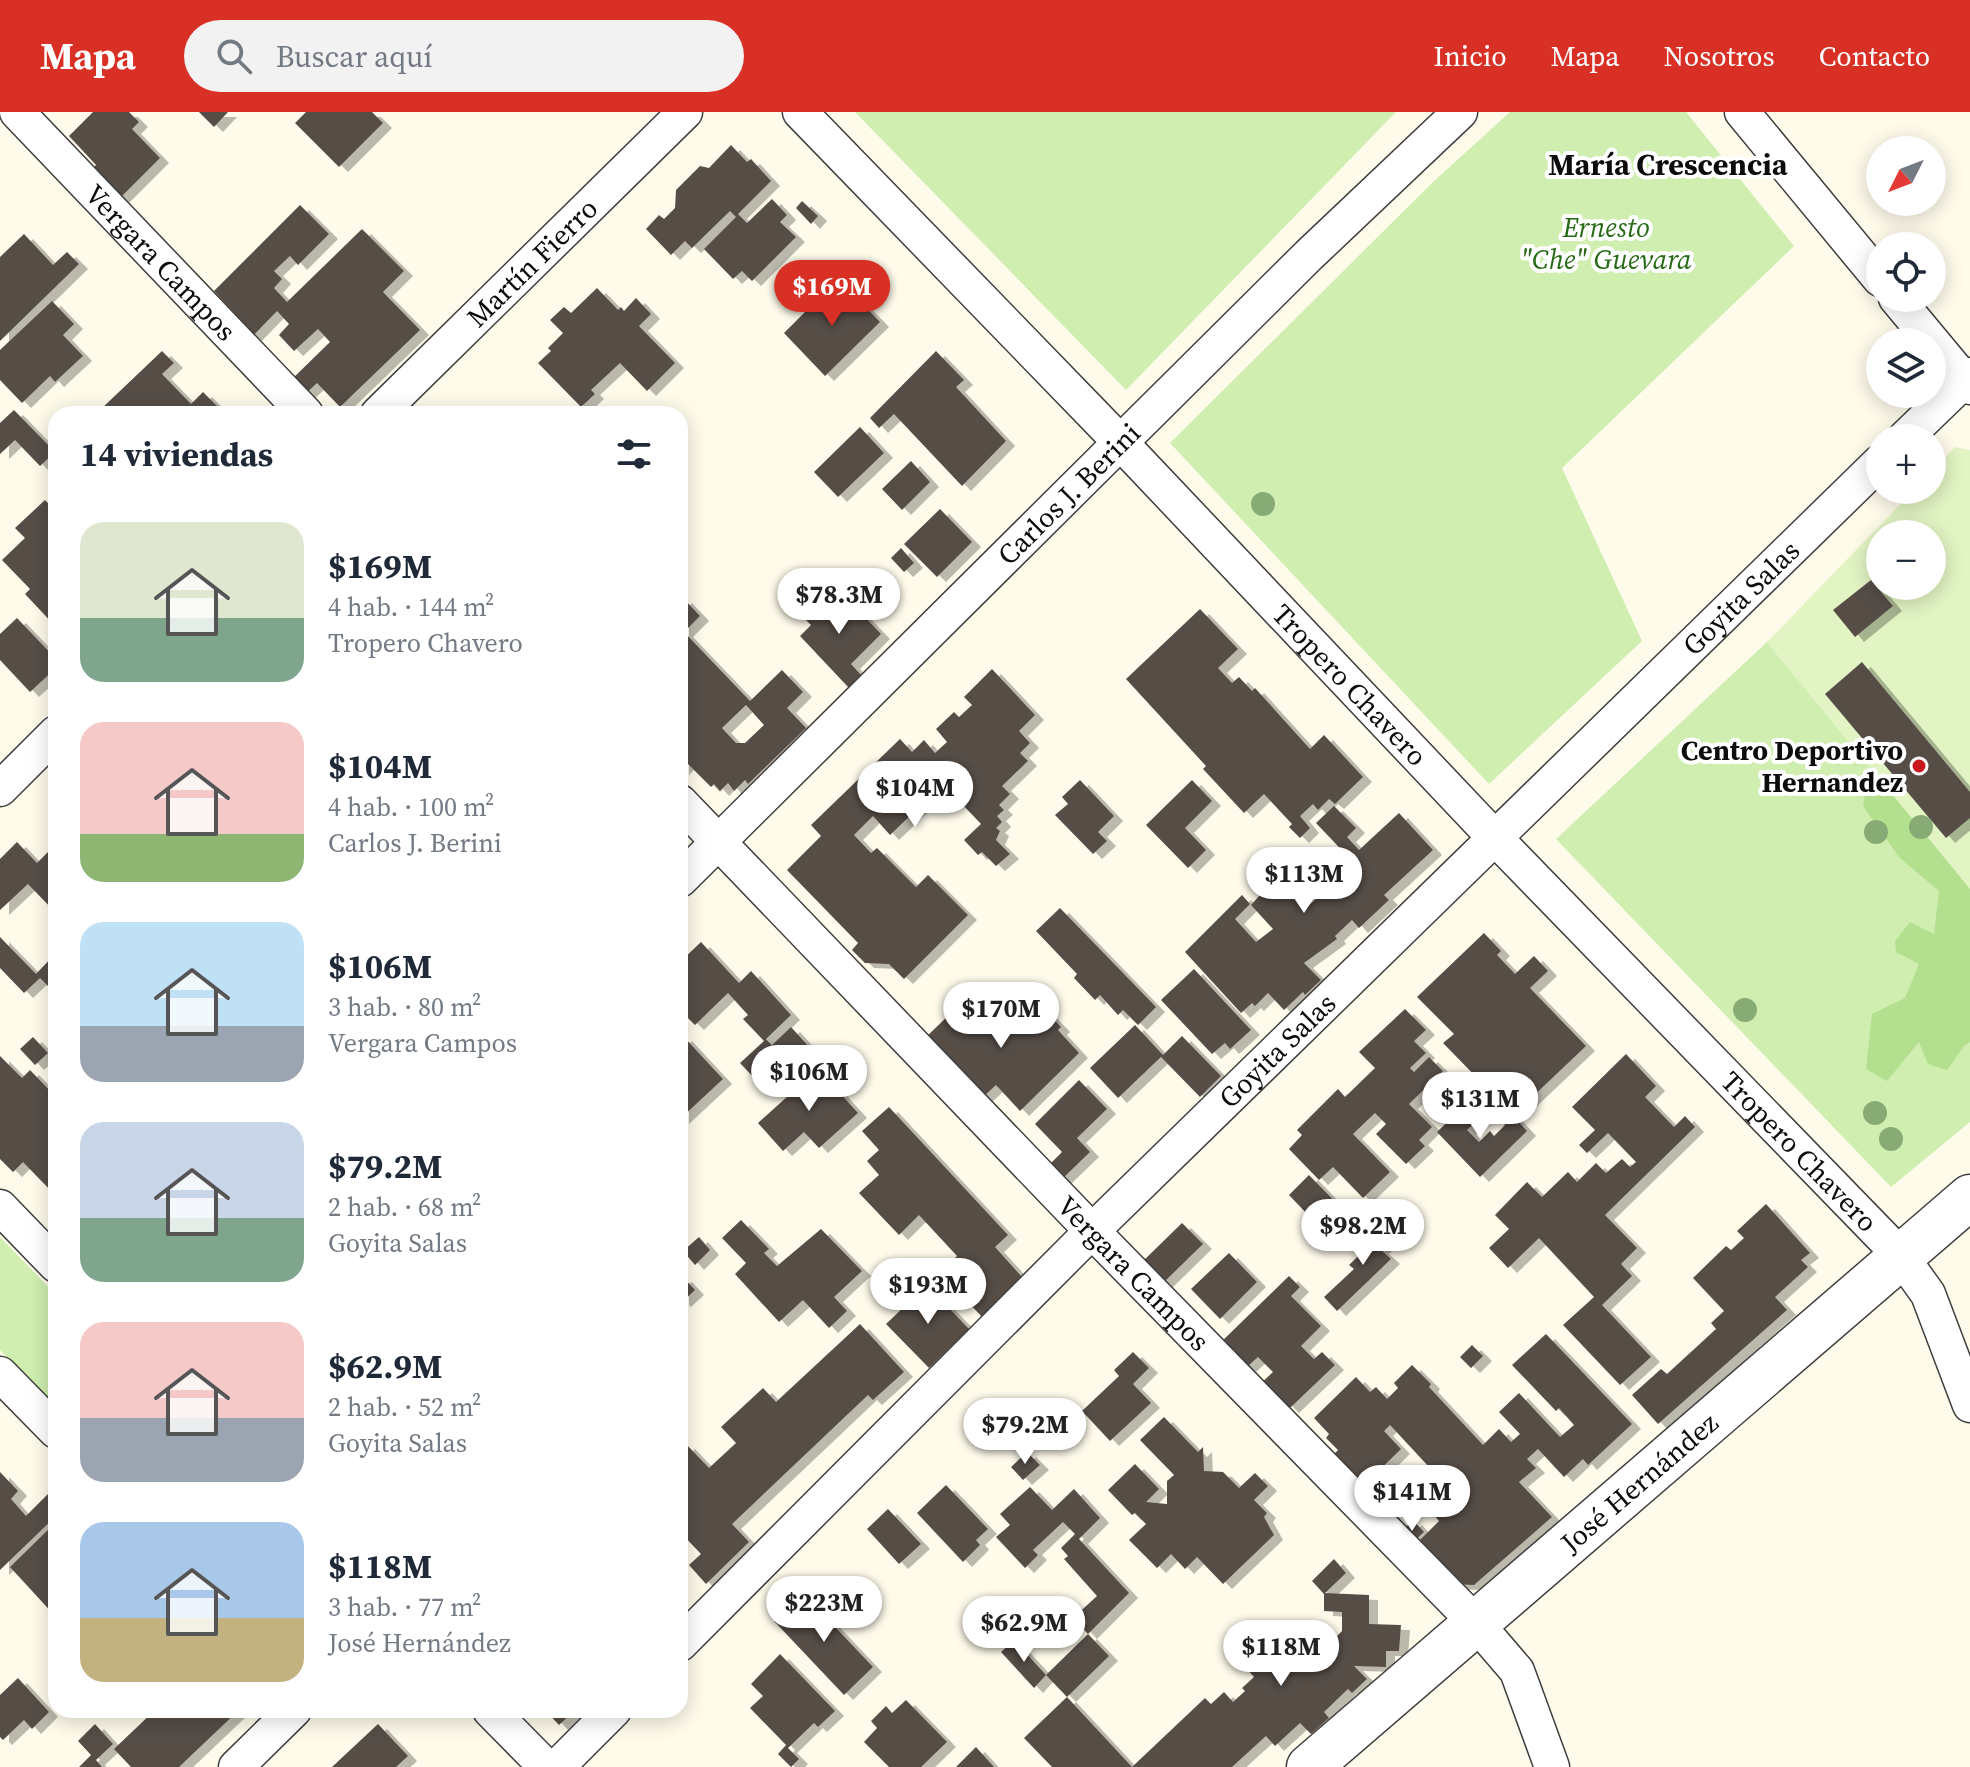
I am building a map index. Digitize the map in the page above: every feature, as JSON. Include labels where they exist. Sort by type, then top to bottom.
[{"type":"street","name":"Vergara Campos","points":[[17,112],[298,406]]},
{"type":"street","name":"Martín Fierro","points":[[386,406],[685,112]]},
{"type":"street","name":"Tropero Chavero","points":[[800,112],[1121,443],[1495,838],[1900,1255],[1928,1294],[1970,1405]]},
{"type":"street","name":"Carlos J. Berini","points":[[688,872],[1309,255],[1460,112]]},
{"type":"street","points":[[1742,112],[1866,262]]},
{"type":"street","points":[[1908,312],[1968,381],[1920,424]]},
{"type":"street","name":"Goyita Salas","points":[[688,1636],[1092,1231],[1866,476]]},
{"type":"street","points":[[0,789],[48,741]]},
{"type":"street","name":"Vergara Campos","points":[[688,810],[1092,1231],[1475,1622],[1517,1671],[1552,1767]]},
{"type":"street","name":"José Hernández","points":[[1309,1767],[1970,1197]]},
{"type":"street","points":[[0,1207],[48,1257]]},
{"type":"street","points":[[0,1374],[48,1423]]},
{"type":"street","points":[[236,1767],[286,1718]]},
{"type":"street","points":[[498,1718],[546,1767]]},
{"type":"street","points":[[557,1767],[606,1718]]},
{"type":"green space","points":[[855,112],[1396,112],[1126,390]]},
{"type":"green space","name":"Ernesto \"Che\" Guevara","points":[[1510,112],[1686,112],[1794,246],[1562,468],[1642,641],[1489,784],[1170,443],[1433,182]]},
{"type":"green space","name":"Centro Deportivo Hernandez","points":[[1955,447],[1970,450],[1970,889],[1767,642],[1866,540],[1866,600],[1946,600],[1946,520],[1885,520],[1900,504],[1946,504],[1946,457]]},
{"type":"green space","points":[[1767,642],[1970,889],[1970,1122],[1891,1187],[1556,839]]},
{"type":"green space","points":[[1870,767],[1970,826],[1970,1042],[1947,1070],[1928,1064],[1919,1042],[1887,1081],[1866,1069],[1872,1014],[1905,998],[1919,964],[1896,952],[1895,941],[1910,922],[1934,934],[1939,891],[1899,857],[1863,806]]},
{"type":"green space","points":[[0,1237],[48,1287],[48,1400],[0,1350]]},
{"type":"building","points":[[93,112],[129,112],[139,122],[132,129],[160,158],[114,204],[86,175],[96,165],[69,136]]},
{"type":"building","points":[[199,112],[228,112],[214,127]]},
{"type":"building","points":[[306,112],[372,112],[383,123],[339,167],[295,123]]},
{"type":"building","points":[[731,145],[747,162],[751,159],[771,181],[738,214],[747,223],[772,199],[787,215],[780,222],[796,237],[752,281],[742,271],[733,279],[704,249],[736,217],[730,211],[692,248],[685,241],[671,255],[646,229],[659,215],[664,219],[675,208],[676,190],[700,166],[709,168]]},
{"type":"building","points":[[802,201],[818,216],[811,224],[796,208]]},
{"type":"building","points":[[300,205],[329,234],[298,265],[290,256],[274,271],[282,279],[274,288],[287,302],[362,229],[404,271],[383,292],[420,330],[339,406],[317,383],[302,397],[288,383],[330,342],[318,329],[294,351],[279,335],[289,324],[277,311],[248,341],[234,326],[241,320],[214,291]]},
{"type":"building","points":[[24,234],[53,265],[67,252],[79,264],[0,341],[0,257]]},
{"type":"building","points":[[835,282],[847,295],[850,291],[880,322],[825,376],[784,333]]},
{"type":"building","points":[[597,288],[618,310],[621,307],[624,311],[636,298],[651,314],[639,326],[675,363],[647,391],[620,363],[591,390],[595,394],[580,406],[538,363],[563,333],[550,320],[564,307],[571,313]]},
{"type":"building","points":[[52,301],[74,324],[63,335],[83,356],[55,382],[50,376],[22,403],[0,380],[0,350]]},
{"type":"building","points":[[162,351],[174,363],[162,374],[191,404],[203,392],[217,406],[104,406]]},
{"type":"building","points":[[936,351],[964,380],[956,387],[1006,441],[962,486],[894,414],[879,428],[870,418]]},
{"type":"building","points":[[14,410],[48,445],[48,459],[40,466],[15,440],[0,454],[0,423]]},
{"type":"building","points":[[860,427],[884,453],[838,497],[814,472]]},
{"type":"building","points":[[911,461],[930,482],[902,510],[882,489]]},
{"type":"building","points":[[45,500],[48,503],[48,618],[25,594],[30,589],[2,560],[25,538],[15,528]]},
{"type":"building","points":[[940,509],[972,542],[937,577],[904,544]]},
{"type":"building","points":[[901,548],[914,563],[904,572],[891,558]]},
{"type":"building","points":[[1866,584],[1866,600],[1888,600],[1893,606],[1855,637],[1833,610]]},
{"type":"building","points":[[841,592],[881,634],[851,664],[862,676],[849,688],[800,636],[811,625],[802,616],[818,602],[824,609]]},
{"type":"building","points":[[688,603],[700,616],[688,628]]},
{"type":"building","points":[[1200,609],[1238,649],[1218,668],[1232,683],[1239,677],[1252,691],[1255,688],[1310,749],[1324,735],[1363,777],[1335,804],[1329,799],[1318,810],[1313,804],[1300,816],[1310,828],[1300,838],[1289,827],[1292,824],[1264,794],[1244,813],[1203,769],[1206,766],[1126,679]]},
{"type":"building","points":[[17,618],[48,651],[48,675],[30,692],[0,660],[0,634]]},
{"type":"building","points":[[688,636],[750,701],[782,670],[803,692],[787,708],[806,728],[748,784],[745,780],[734,791],[728,783],[720,791],[714,784],[711,787],[688,764]],"holes":[[[746,705],[764,725],[745,743],[736,743],[722,728]]]},
{"type":"building","points":[[1862,662],[1970,792],[1970,818],[1946,838],[1825,694]]},
{"type":"building","points":[[992,669],[1035,715],[1019,731],[1030,743],[1020,753],[1028,761],[1002,786],[1010,794],[999,805],[1004,810],[997,816],[1002,822],[996,828],[1000,831],[996,840],[1010,854],[996,866],[982,852],[978,855],[964,840],[981,824],[943,784],[890,835],[873,816],[854,835],[871,853],[877,848],[916,887],[928,875],[968,915],[904,979],[889,964],[865,963],[852,950],[858,943],[787,870],[821,836],[811,825],[900,739],[912,752],[924,740],[935,753],[947,742],[936,729],[954,712],[959,717],[972,705],[964,697]]},
{"type":"building","points":[[1080,780],[1114,816],[1098,832],[1107,841],[1093,854],[1055,815],[1068,804],[1062,797]]},
{"type":"building","points":[[1192,780],[1212,801],[1185,828],[1206,850],[1188,868],[1146,825]]},
{"type":"building","points":[[1334,806],[1356,828],[1347,837],[1359,850],[1399,813],[1433,850],[1384,895],[1389,900],[1359,928],[1352,920],[1335,936],[1337,939],[1304,963],[1321,980],[1305,995],[1303,992],[1284,1010],[1268,993],[1255,1006],[1252,1003],[1241,1013],[1185,952],[1242,895],[1250,904],[1235,919],[1256,942],[1273,929],[1251,905],[1260,895],[1251,886],[1284,854],[1302,875],[1290,886],[1308,906],[1335,882],[1327,873],[1333,867],[1339,874],[1353,862],[1316,823]]},
{"type":"building","points":[[17,842],[37,863],[48,852],[48,905],[28,884],[0,910],[0,859]]},
{"type":"building","points":[[1060,908],[1156,1007],[1138,1025],[1123,1010],[1118,1015],[1100,995],[1095,1000],[1074,978],[1077,974],[1036,931]]},
{"type":"building","points":[[1484,933],[1501,951],[1497,955],[1515,974],[1534,956],[1548,971],[1530,988],[1586,1046],[1526,1103],[1498,1073],[1485,1086],[1443,1043],[1454,1034],[1417,997]]},
{"type":"building","points":[[0,937],[36,974],[48,961],[48,986],[40,978],[24,993],[0,968]]},
{"type":"building","points":[[701,942],[739,983],[751,971],[791,1015],[766,1039],[772,1045],[791,1027],[820,1059],[783,1093],[765,1074],[757,1081],[740,1063],[764,1041],[743,1019],[748,1015],[728,993],[695,1025],[688,1018],[688,954]]},
{"type":"building","points":[[1194,969],[1251,1030],[1230,1049],[1225,1043],[1212,1054],[1161,1000]]},
{"type":"building","points":[[976,989],[1009,1024],[1013,1019],[1023,1028],[1043,1008],[1079,1053],[1020,1111],[996,1085],[981,1099],[924,1039]]},
{"type":"building","points":[[1405,1009],[1426,1030],[1414,1041],[1426,1053],[1410,1068],[1414,1072],[1429,1057],[1443,1071],[1409,1104],[1432,1127],[1419,1140],[1425,1146],[1406,1164],[1376,1134],[1386,1124],[1375,1113],[1353,1134],[1390,1172],[1363,1198],[1333,1167],[1319,1180],[1289,1149],[1302,1135],[1297,1130],[1338,1089],[1345,1097],[1375,1068],[1359,1052]]},
{"type":"building","points":[[1135,1025],[1163,1055],[1118,1098],[1090,1068]]},
{"type":"building","points":[[1182,1036],[1221,1076],[1200,1097],[1161,1057]]},
{"type":"building","points":[[33,1037],[48,1053],[35,1065],[20,1049]]},
{"type":"building","points":[[688,1041],[723,1079],[688,1112]]},
{"type":"building","points":[[1626,1054],[1656,1086],[1645,1097],[1674,1127],[1685,1116],[1695,1127],[1605,1215],[1637,1248],[1621,1264],[1632,1276],[1602,1305],[1651,1357],[1620,1385],[1563,1325],[1594,1297],[1539,1238],[1508,1268],[1489,1248],[1509,1229],[1495,1215],[1527,1182],[1542,1197],[1568,1172],[1577,1182],[1596,1163],[1606,1173],[1622,1159],[1630,1167],[1636,1162],[1608,1133],[1587,1153],[1579,1145],[1595,1130],[1572,1107]]},
{"type":"building","points":[[0,1056],[22,1078],[30,1070],[48,1089],[48,1188],[23,1162],[13,1172],[0,1159]]},
{"type":"building","points":[[818,1069],[858,1113],[819,1148],[804,1132],[783,1151],[758,1123]]},
{"type":"building","points":[[1079,1080],[1107,1109],[1077,1138],[1090,1152],[1061,1180],[1047,1167],[1062,1152],[1035,1124]]},
{"type":"building","points":[[1465,1105],[1478,1119],[1467,1130],[1479,1142],[1490,1131],[1494,1136],[1505,1125],[1501,1120],[1510,1112],[1527,1131],[1480,1177],[1437,1132]]},
{"type":"building","points":[[889,1107],[1008,1235],[995,1247],[1022,1277],[982,1317],[940,1272],[957,1256],[919,1215],[899,1235],[859,1193],[879,1175],[867,1161],[879,1150],[862,1131]]},
{"type":"building","points":[[1309,1175],[1350,1217],[1329,1237],[1289,1195]]},
{"type":"building","points":[[1766,1204],[1810,1253],[1801,1260],[1808,1267],[1775,1297],[1787,1310],[1658,1424],[1632,1395],[1661,1369],[1667,1374],[1716,1329],[1711,1323],[1724,1311],[1693,1278],[1726,1246],[1731,1250],[1744,1238],[1737,1231]]},
{"type":"building","points":[[1379,1219],[1394,1235],[1380,1249],[1391,1259],[1337,1311],[1324,1297],[1354,1269],[1349,1265],[1373,1242],[1365,1233]]},
{"type":"building","points":[[741,1220],[769,1249],[764,1253],[777,1266],[821,1229],[862,1271],[834,1297],[847,1311],[829,1328],[803,1300],[779,1322],[735,1274],[746,1263],[722,1238]]},
{"type":"building","points":[[1182,1223],[1203,1244],[1160,1286],[1139,1265]]},
{"type":"building","points":[[699,1237],[710,1250],[695,1265],[688,1257],[688,1247]]},
{"type":"building","points":[[1229,1253],[1257,1282],[1220,1319],[1191,1289]]},
{"type":"building","points":[[1289,1276],[1300,1287],[1291,1296],[1321,1326],[1301,1346],[1314,1359],[1322,1352],[1335,1365],[1290,1408],[1278,1395],[1273,1400],[1259,1385],[1273,1372],[1258,1357],[1247,1367],[1217,1346]]},
{"type":"building","points":[[688,1282],[695,1290],[688,1296]]},
{"type":"building","points":[[927,1285],[969,1329],[929,1368],[886,1324]]},
{"type":"building","points":[[860,1324],[904,1372],[873,1400],[868,1395],[732,1524],[749,1542],[706,1584],[689,1565],[701,1554],[688,1540],[688,1446],[709,1468],[736,1443],[721,1427],[763,1388],[776,1402]]},
{"type":"building","points":[[1546,1334],[1632,1424],[1588,1465],[1583,1459],[1564,1477],[1538,1449],[1527,1459],[1536,1468],[1519,1482],[1552,1517],[1474,1585],[1448,1584],[1412,1548],[1439,1521],[1424,1504],[1440,1490],[1424,1473],[1430,1468],[1390,1425],[1384,1431],[1401,1449],[1358,1491],[1328,1460],[1338,1450],[1314,1418],[1356,1377],[1370,1392],[1376,1387],[1387,1399],[1398,1388],[1394,1383],[1412,1365],[1483,1445],[1499,1429],[1511,1442],[1520,1434],[1499,1412],[1519,1393],[1560,1437],[1574,1425],[1559,1408],[1556,1411],[1512,1365]]},
{"type":"building","points":[[1472,1345],[1483,1356],[1471,1368],[1460,1357]]},
{"type":"building","points":[[1133,1352],[1149,1368],[1133,1384],[1151,1403],[1110,1441],[1082,1411],[1119,1376],[1114,1370]]},
{"type":"building","points":[[1164,1417],[1198,1452],[1203,1447],[1204,1471],[1223,1472],[1239,1488],[1255,1473],[1268,1486],[1254,1500],[1267,1513],[1264,1517],[1274,1535],[1223,1584],[1197,1557],[1185,1569],[1171,1554],[1157,1568],[1129,1540],[1146,1524],[1135,1513],[1132,1515],[1108,1490],[1135,1464],[1159,1489],[1146,1502],[1167,1504],[1167,1481],[1174,1475],[1140,1440]]},
{"type":"building","points":[[1027,1452],[1040,1465],[1023,1480],[1011,1467]]},
{"type":"building","points":[[0,1472],[18,1491],[11,1499],[26,1516],[48,1494],[48,1524],[0,1570]]},
{"type":"building","points":[[946,1485],[988,1529],[976,1540],[980,1545],[963,1562],[917,1513]]},
{"type":"building","points":[[1030,1487],[1052,1510],[1074,1489],[1100,1518],[1079,1539],[1129,1593],[1088,1634],[1073,1618],[1097,1596],[1064,1559],[1068,1556],[1061,1548],[1075,1534],[1063,1522],[1033,1550],[1038,1555],[1025,1568],[996,1537],[1010,1525],[1000,1514]]},
{"type":"building","points":[[888,1509],[921,1544],[899,1564],[867,1529]]},
{"type":"building","points":[[1413,1520],[1424,1532],[1410,1545],[1399,1534]]},
{"type":"building","points":[[48,1530],[48,1608],[10,1567]]},
{"type":"building","points":[[1334,1559],[1346,1573],[1325,1593],[1369,1595],[1369,1624],[1401,1625],[1399,1651],[1386,1651],[1386,1667],[1354,1666],[1367,1679],[1352,1693],[1348,1689],[1324,1712],[1329,1718],[1311,1734],[1300,1723],[1275,1746],[1266,1736],[1232,1767],[1132,1767],[1205,1698],[1211,1704],[1224,1692],[1233,1702],[1245,1691],[1242,1688],[1254,1677],[1240,1661],[1259,1644],[1254,1638],[1265,1628],[1288,1652],[1295,1645],[1311,1661],[1319,1653],[1315,1648],[1327,1637],[1331,1642],[1342,1631],[1342,1612],[1324,1611],[1324,1594],[1312,1581]]},
{"type":"building","points":[[803,1593],[873,1667],[844,1695],[774,1621]]},
{"type":"building","points":[[1088,1634],[1109,1656],[1067,1697],[1046,1675]]},
{"type":"building","points":[[1014,1640],[1046,1675],[1034,1688],[1001,1652]]},
{"type":"building","points":[[780,1654],[835,1711],[818,1727],[814,1723],[788,1748],[799,1759],[791,1767],[778,1754],[786,1745],[750,1708],[763,1696],[751,1684]]},
{"type":"building","points":[[18,1678],[48,1713],[32,1729],[24,1720],[3,1740],[0,1737],[0,1695]]},
{"type":"building","points":[[1067,1697],[1132,1767],[1052,1767],[1024,1738]]},
{"type":"building","points":[[906,1700],[947,1742],[921,1767],[889,1767],[864,1742],[877,1728],[871,1721],[886,1706],[892,1713]]},
{"type":"building","points":[[147,1718],[231,1718],[179,1767],[131,1767],[114,1749]]},
{"type":"building","points":[[552,1718],[566,1718],[559,1725]]},
{"type":"building","points":[[95,1724],[113,1744],[96,1760],[102,1767],[79,1767],[91,1755],[78,1741]]},
{"type":"building","points":[[378,1724],[408,1756],[396,1767],[332,1767]]},
{"type":"building","points":[[976,1747],[994,1767],[956,1767]]},
{"type":"place","name":"Centro Deportivo Hernandez","points":[[1919,766]]},
{"type":"district","name":"María Crescencia","points":[[1668,165]]}]
